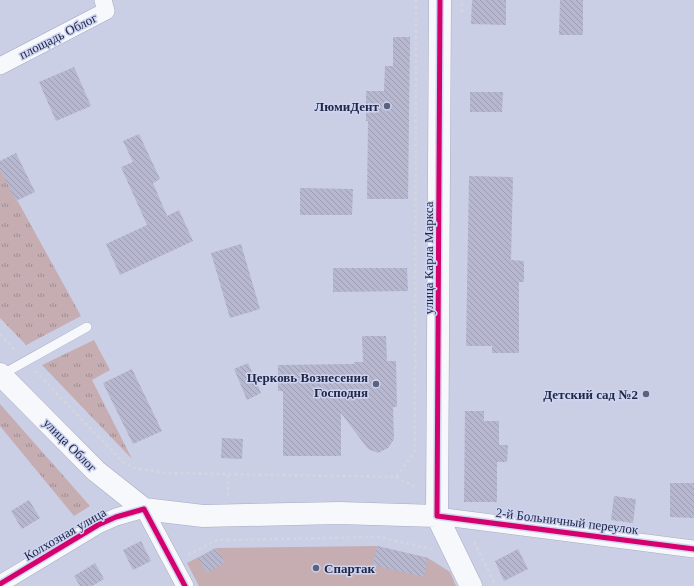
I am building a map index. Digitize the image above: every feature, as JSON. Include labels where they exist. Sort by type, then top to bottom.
[{"type":"main road","name":"улица Карла Маркса","points":[[437,516],[440,0]]},
{"type":"main road","name":"улица Облог","points":[[0,375],[96,471],[144,509]]},
{"type":"main road","points":[[144,509],[203,516],[339,513],[437,516],[471,586]]},
{"type":"street","name":"площадь Облог","points":[[0,66],[106,11],[103,0]]},
{"type":"street","name":"Колхозная улица","points":[[0,584],[98,525],[116,517],[144,509]]},
{"type":"street","points":[[144,509],[185,586]]},
{"type":"street","name":"2-й Больничный переулок","points":[[437,516],[694,549]]},
{"type":"lane","points":[[0,375],[87,326]]},
{"type":"path","points":[[0,334],[123,462],[134,468],[166,473],[396,477],[415,451],[416,0]]},
{"type":"path","points":[[462,0],[462,16]]},
{"type":"path","points":[[473,520],[471,536],[496,586]]},
{"type":"path","points":[[227,540],[379,537],[434,550],[451,544]]},
{"type":"green space","points":[[0,169],[81,316],[26,345],[0,318]]},
{"type":"green space","points":[[94,340],[110,370],[92,380],[132,459],[42,365]]},
{"type":"green space","points":[[0,404],[90,506],[74,516],[0,426]]},
{"type":"green space","name":"Спартак","points":[[377,546],[428,558],[450,572],[456,586],[199,586],[187,563],[216,548]]},
{"type":"building","points":[[472,0],[506,0],[506,25],[471,24]]},
{"type":"building","points":[[560,0],[583,0],[583,35],[559,35]]},
{"type":"building","points":[[393,37],[410,37],[408,199],[367,199],[368,121],[366,121],[366,91],[384,91],[385,66],[393,66]]},
{"type":"building","points":[[74,67],[91,106],[56,121],[39,82]]},
{"type":"building","points":[[470,92],[503,92],[502,112],[470,112]]},
{"type":"building","points":[[139,134],[160,179],[153,183],[167,216],[179,210],[193,241],[120,275],[106,244],[147,225],[121,167],[133,162],[123,141]]},
{"type":"building","points":[[16,153],[35,192],[16,201],[0,169],[0,161]]},
{"type":"building","points":[[469,176],[513,177],[511,260],[524,261],[524,282],[519,282],[519,353],[492,353],[492,346],[466,346]]},
{"type":"building","points":[[300,188],[353,189],[352,215],[300,215]]},
{"type":"building","points":[[241,244],[260,309],[230,318],[211,253]]},
{"type":"building","points":[[333,268],[407,268],[408,291],[333,292]]},
{"type":"building","points":[[362,336],[386,336],[387,361],[396,361],[397,407],[393,407],[394,439],[388,448],[378,453],[368,449],[341,413],[341,456],[283,456],[283,391],[278,391],[278,365],[354,364],[354,362],[363,362]]},
{"type":"building","points":[[248,363],[261,393],[247,400],[234,369]]},
{"type":"building","points":[[132,369],[162,431],[133,444],[103,383]]},
{"type":"building","points":[[465,411],[484,411],[484,421],[499,421],[499,445],[508,445],[507,462],[497,462],[497,502],[464,502]]},
{"type":"building","points":[[222,438],[243,439],[242,459],[221,458]]},
{"type":"building","points":[[670,483],[694,483],[694,518],[670,517]]},
{"type":"building","points":[[614,496],[636,499],[633,523],[611,520]]},
{"type":"building","points":[[29,500],[40,518],[22,529],[11,511]]},
{"type":"building","points":[[141,541],[151,561],[133,570],[123,550]]},
{"type":"building","points":[[377,546],[428,558],[424,577],[373,565]]},
{"type":"building","points":[[216,548],[225,563],[207,573],[198,558]]},
{"type":"building","points":[[518,549],[528,569],[504,581],[495,561]]},
{"type":"building","points":[[95,563],[104,579],[92,586],[80,586],[74,576]]},
{"type":"cycle path","points":[[440,0],[437,516],[694,549]]},
{"type":"cycle path","points":[[0,584],[98,525],[116,517],[144,509],[185,586]]},
{"type":"place","name":"ЛюмиДент","points":[[387,106]]},
{"type":"place","name":"Церковь Вознесения Господня","points":[[376,384]]},
{"type":"place","name":"Детский сад №2","points":[[646,394]]},
{"type":"place","name":"Спартак","points":[[316,568]]}]
